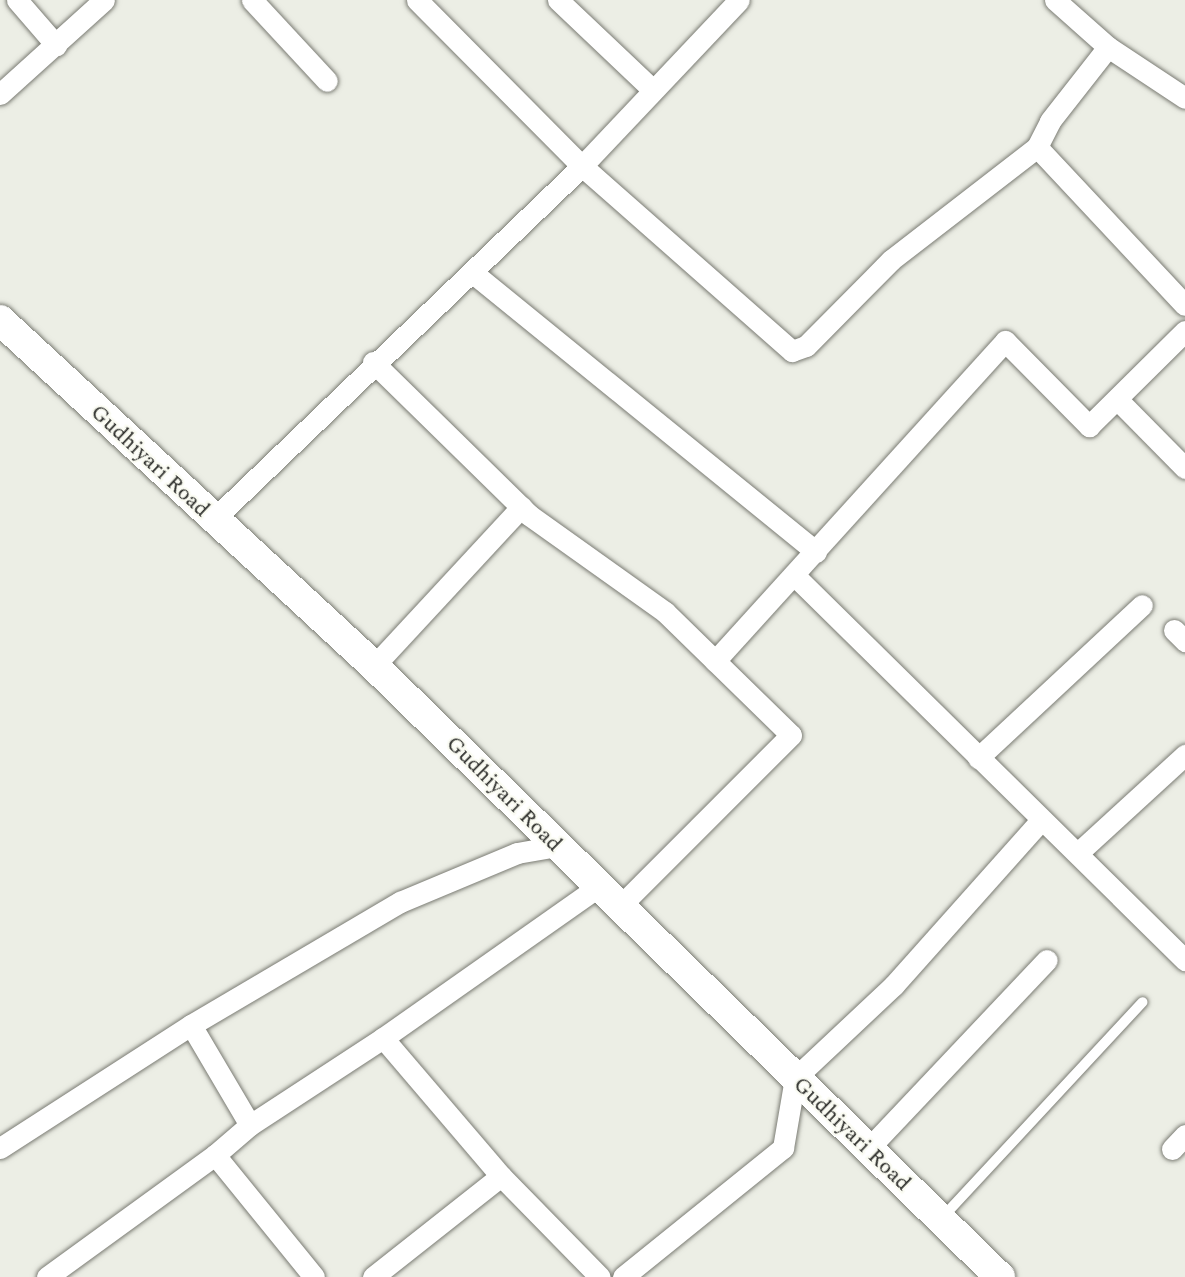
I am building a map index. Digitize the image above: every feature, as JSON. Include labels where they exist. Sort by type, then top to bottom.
[{"type":"street","points":[[17,0],[56,45]]},
{"type":"street","points":[[0,94],[104,0]]},
{"type":"street","points":[[252,0],[327,81]]},
{"type":"street","points":[[417,0],[582,166],[792,351],[806,346],[891,260],[1037,147],[1050,121],[1107,47]]},
{"type":"street","points":[[558,0],[653,90]]},
{"type":"street","points":[[213,520],[373,362],[473,273],[582,166],[738,0]]},
{"type":"street","points":[[1055,0],[1107,47],[1185,98]]},
{"type":"street","points":[[1037,147],[1185,304]]},
{"type":"street","points":[[473,273],[816,552]]},
{"type":"street","name":"Gudhiyari Road","points":[[0,320],[213,520],[374,666],[1000,1277]]},
{"type":"street","points":[[715,661],[1005,341],[1089,426],[1185,331]]},
{"type":"street","points":[[373,362],[521,507],[629,583],[715,661],[791,735],[620,907]]},
{"type":"street","points":[[1117,399],[1185,468]]},
{"type":"street","points":[[374,666],[521,507]]},
{"type":"street","points":[[794,575],[1040,821],[1079,852],[1184,957]]},
{"type":"street","points":[[978,758],[1142,605]]},
{"type":"street","points":[[1079,852],[1185,755]]},
{"type":"street","points":[[623,1277],[783,1148],[795,1078],[894,985],[1040,821]]},
{"type":"street","points":[[0,1148],[191,1026],[400,902],[517,853],[557,846]]},
{"type":"street","points":[[47,1277],[215,1155],[250,1125],[383,1038],[598,886]]},
{"type":"street","points":[[868,1149],[1047,960]]},
{"type":"street","points":[[191,1026],[250,1125]]},
{"type":"street","points":[[383,1038],[501,1176],[600,1277]]},
{"type":"street","points":[[215,1155],[314,1277]]},
{"type":"street","points":[[373,1277],[501,1176]]},
{"type":"lane","points":[[940,1220],[1143,1002]]}]
